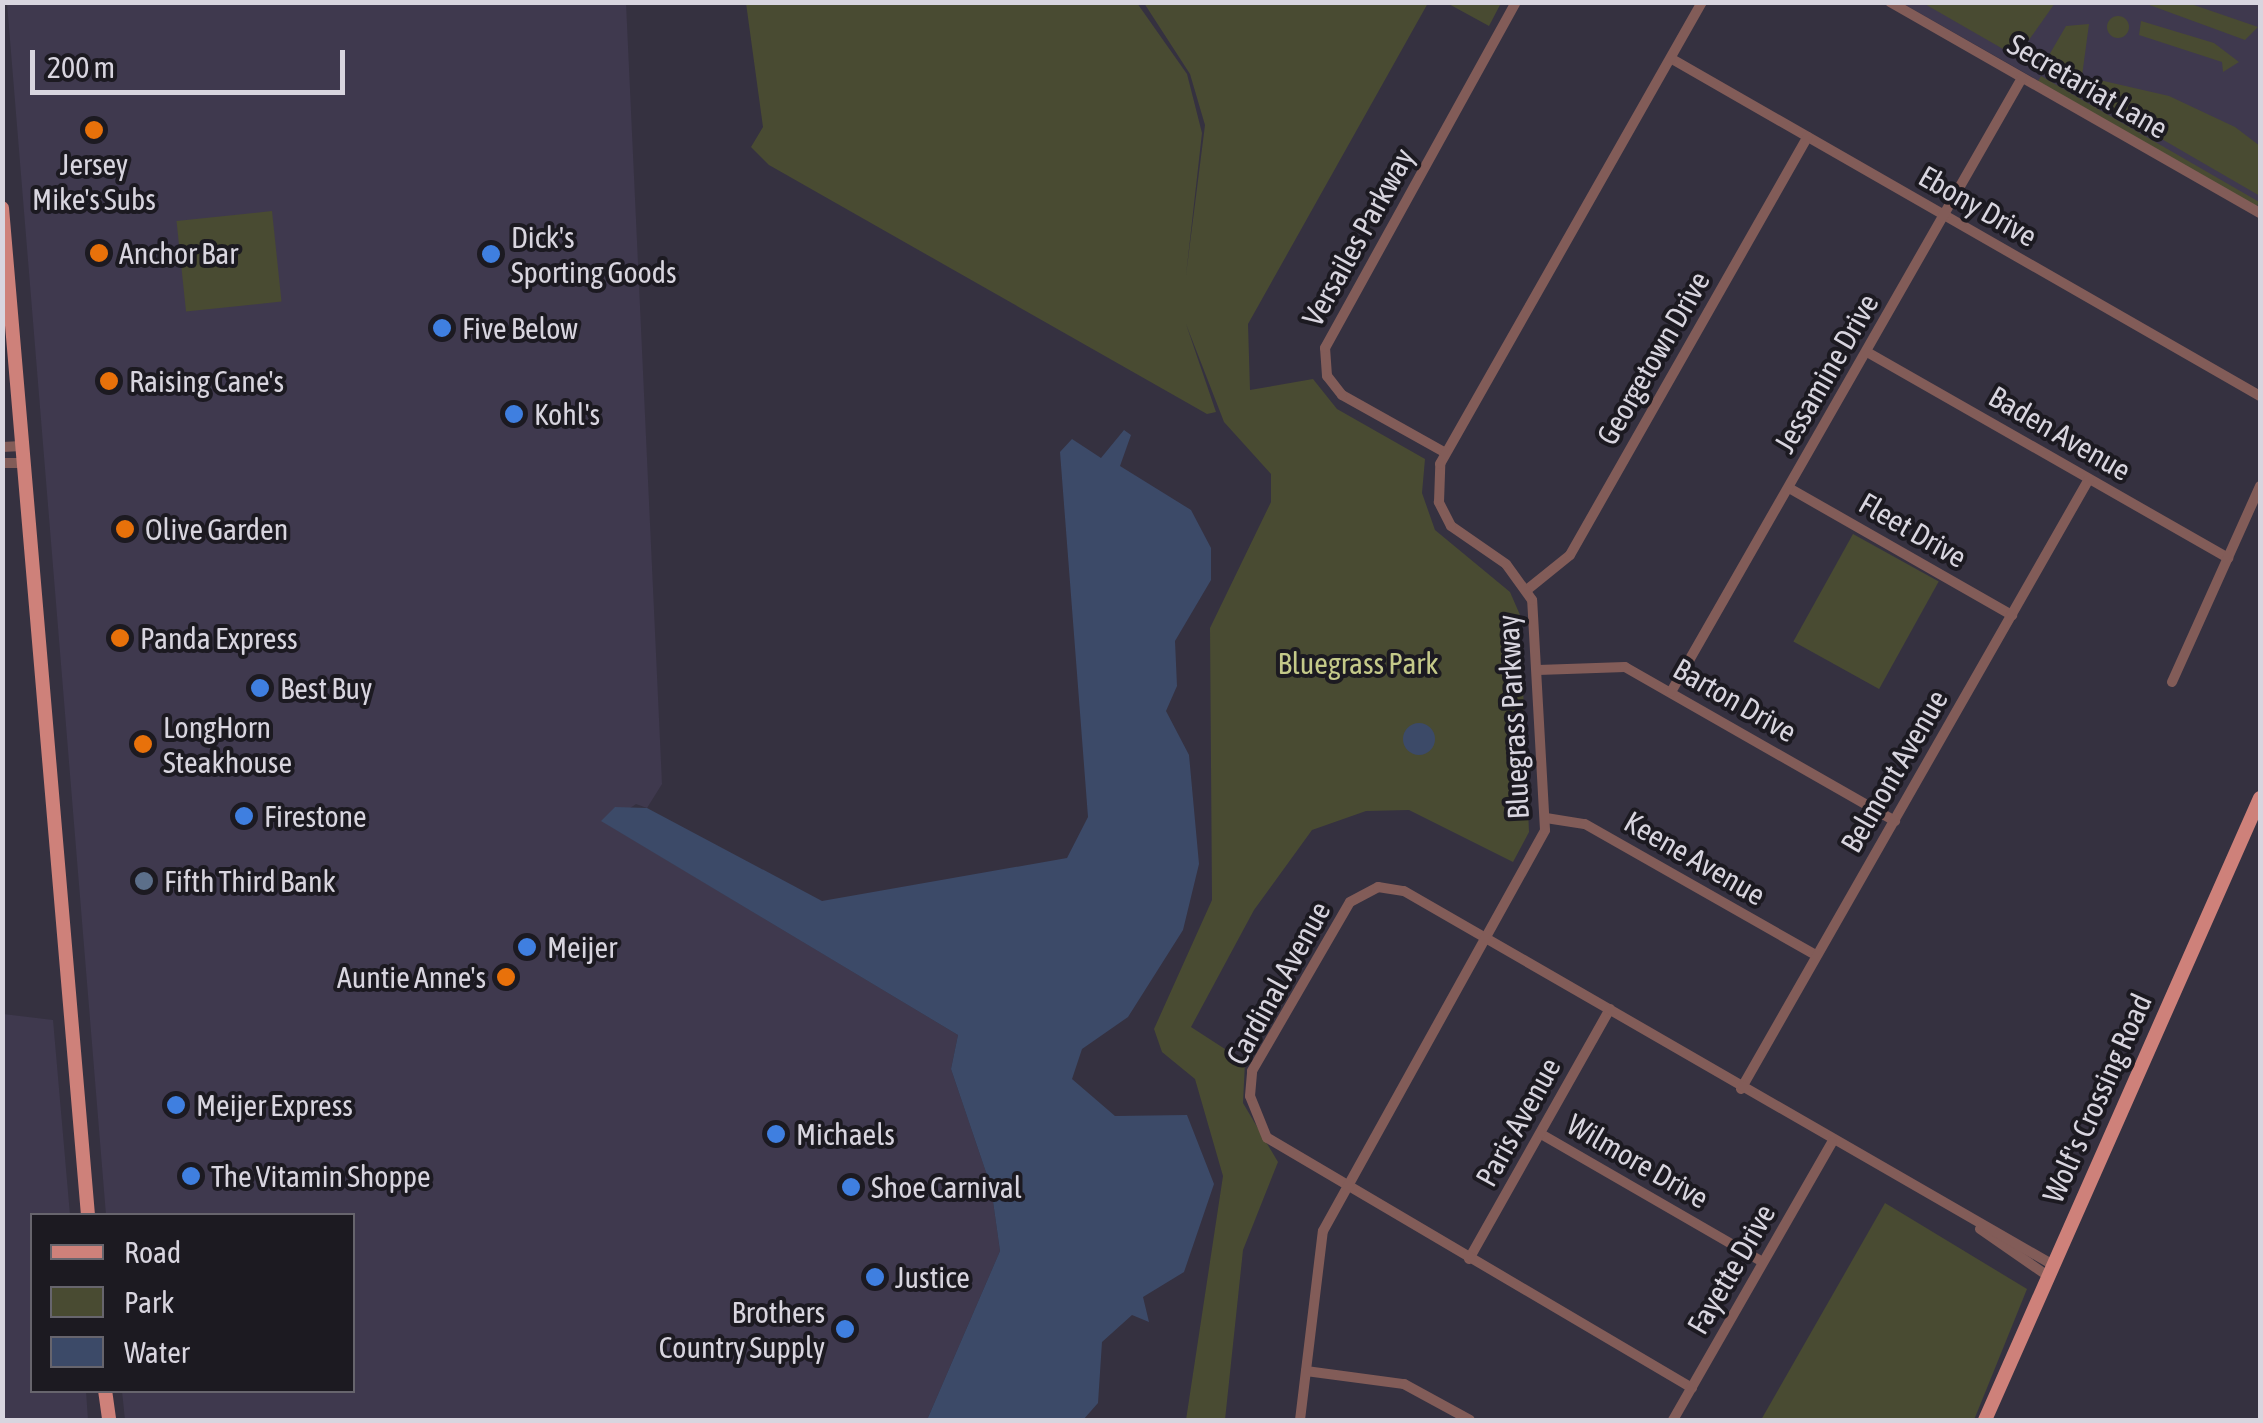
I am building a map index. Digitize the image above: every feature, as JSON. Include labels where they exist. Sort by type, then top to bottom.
[{"type":"main road","points":[[2,208],[88,1213]]},
{"type":"main road","name":"Wolf's Crossing Road","points":[[1986,1420],[2260,798]]},
{"type":"main road","points":[[105,1393],[109,1420]]},
{"type":"street","name":"Versailes Parkway","points":[[1444,452],[1342,394],[1327,376],[1325,348],[1516,2]]},
{"type":"street","name":"Bluegrass Parkway","points":[[1300,1420],[1315,1257],[1346,1190],[1537,854],[1546,818],[1538,670],[1528,589],[1451,526],[1439,502],[1444,452],[1702,2]]},
{"type":"street","name":"Secretariat Lane","points":[[1890,2],[2260,213]]},
{"type":"street","name":"Ebony Drive","points":[[1672,59],[2260,396]]},
{"type":"street","name":"Jessamine Drive","points":[[1671,692],[2022,78]]},
{"type":"street","name":"Georgetown Drive","points":[[1528,589],[1570,555],[1807,137]]},
{"type":"street","name":"Baden Avenue","points":[[1867,352],[2228,558]]},
{"type":"street","points":[[2,447],[22,446]]},
{"type":"street","points":[[2,463],[24,462]]},
{"type":"street","name":"Belmont Avenue","points":[[1741,1089],[2089,479]]},
{"type":"street","points":[[2172,682],[2260,486]]},
{"type":"street","name":"Fleet Drive","points":[[1789,488],[2012,615]]},
{"type":"street","name":"Barton Drive","points":[[1538,670],[1617,666],[1671,692],[1895,821]]},
{"type":"street","name":"Keene Avenue","points":[[1546,818],[1585,824],[1816,955]]},
{"type":"street","name":"Cardinal Avenue","points":[[1692,1388],[1346,1190],[1268,1138],[1249,1083],[1269,1039],[1342,912],[1364,893],[1394,887],[1610,1009],[2050,1271]]},
{"type":"street","name":"Paris Avenue","points":[[1469,1259],[1610,1009]]},
{"type":"street","name":"Wilmore Drive","points":[[1540,1134],[1763,1262]]},
{"type":"street","name":"Fayette Drive","points":[[1673,1420],[1832,1142]]},
{"type":"street","points":[[1306,1371],[1396,1382],[1470,1420]]},
{"type":"shaded area","points":[[7,3],[626,3],[662,784],[647,808],[636,804],[607,824],[958,1035],[951,1069],[991,1187],[1000,1251],[927,1420],[125,1420],[122,1393],[355,1393],[355,1213],[106,1213]]},
{"type":"shaded area","points":[[1902,3],[2260,3],[2260,209],[2048,86]]},
{"type":"shaded area","points":[[3,1014],[53,1020],[70,1213],[30,1213],[30,1393],[86,1393],[88,1420],[3,1420]]},
{"type":"green space","name":"Bluegrass Park","points":[[746,3],[1137,3],[1187,74],[1202,133],[1186,275],[1205,125],[1190,74],[1144,3],[1428,3],[1248,324],[1250,390],[1313,379],[1337,409],[1425,459],[1422,493],[1435,530],[1510,592],[1520,615],[1529,832],[1513,862],[1409,810],[1366,811],[1312,830],[1254,910],[1191,1027],[1245,1062],[1243,1103],[1278,1162],[1243,1250],[1225,1420],[1186,1420],[1223,1176],[1195,1079],[1162,1052],[1154,1029],[1212,900],[1210,628],[1271,502],[1271,474],[1224,422],[1186,324],[1216,412],[1207,414],[769,165],[751,147],[763,127]]},
{"type":"green space","points":[[1447,3],[1501,3],[1489,26]]},
{"type":"green space","points":[[1923,3],[2055,3],[2017,57]]},
{"type":"green space","points":[[2144,3],[2188,3],[2258,27],[2245,40]]},
{"type":"green space","points":[[2118,16],[2126,19],[2126,35],[2118,38],[2110,35],[2107,27],[2110,19]]},
{"type":"green space","points":[[2141,21],[2214,43],[2239,62],[2223,72],[2222,62],[2139,35]]},
{"type":"green space","points":[[2089,24],[2082,76],[2169,96],[2235,127],[2260,146],[2260,196],[2041,69],[2066,26]]},
{"type":"green space","points":[[2041,76],[2259,202],[2253,212],[2035,86]]},
{"type":"green space","points":[[272,211],[282,302],[186,312],[177,221]]},
{"type":"green space","points":[[1853,534],[1939,582],[1879,689],[1793,642]]},
{"type":"green space","points":[[1885,1203],[2027,1289],[1974,1420],[1761,1420]]},
{"type":"water","points":[[1124,430],[1131,435],[1120,466],[1191,510],[1211,548],[1211,580],[1175,641],[1177,686],[1166,711],[1189,755],[1199,864],[1183,930],[1128,1017],[1082,1049],[1072,1079],[1115,1116],[1187,1115],[1214,1184],[1184,1272],[1143,1297],[1149,1322],[1132,1315],[1102,1342],[1098,1403],[1083,1420],[927,1420],[1000,1251],[991,1187],[951,1069],[958,1035],[601,821],[615,807],[647,808],[822,901],[1067,858],[1088,817],[1060,452],[1072,439],[1101,458]]},
{"type":"water","points":[[1419,723],[1430,728],[1435,739],[1430,750],[1419,755],[1408,750],[1403,739],[1408,728]]},
{"type":"place","name":"Jersey Mike's Subs","points":[[94,130]]},
{"type":"place","name":"Anchor Bar","points":[[99,253]]},
{"type":"place","name":"Dick's Sporting Goods","points":[[491,254]]},
{"type":"place","name":"Five Below","points":[[442,328]]},
{"type":"place","name":"Raising Cane's","points":[[109,381]]},
{"type":"place","name":"Kohl's","points":[[514,414]]},
{"type":"place","name":"Olive Garden","points":[[125,529]]},
{"type":"place","name":"Panda Express","points":[[120,638]]},
{"type":"place","name":"Best Buy","points":[[260,688]]},
{"type":"place","name":"LongHorn Steakhouse","points":[[143,744]]},
{"type":"place","name":"Firestone","points":[[244,816]]},
{"type":"place","name":"Fifth Third Bank","points":[[144,881]]},
{"type":"place","name":"Meijer","points":[[527,947]]},
{"type":"place","name":"Auntie Anne's","points":[[506,977]]},
{"type":"place","name":"Meijer Express","points":[[176,1105]]},
{"type":"place","name":"Michaels","points":[[776,1134]]},
{"type":"place","name":"The Vitamin Shoppe","points":[[191,1176]]},
{"type":"place","name":"Shoe Carnival","points":[[851,1187]]},
{"type":"place","name":"Justice","points":[[875,1277]]},
{"type":"place","name":"Brothers Country Supply","points":[[845,1329]]}]
